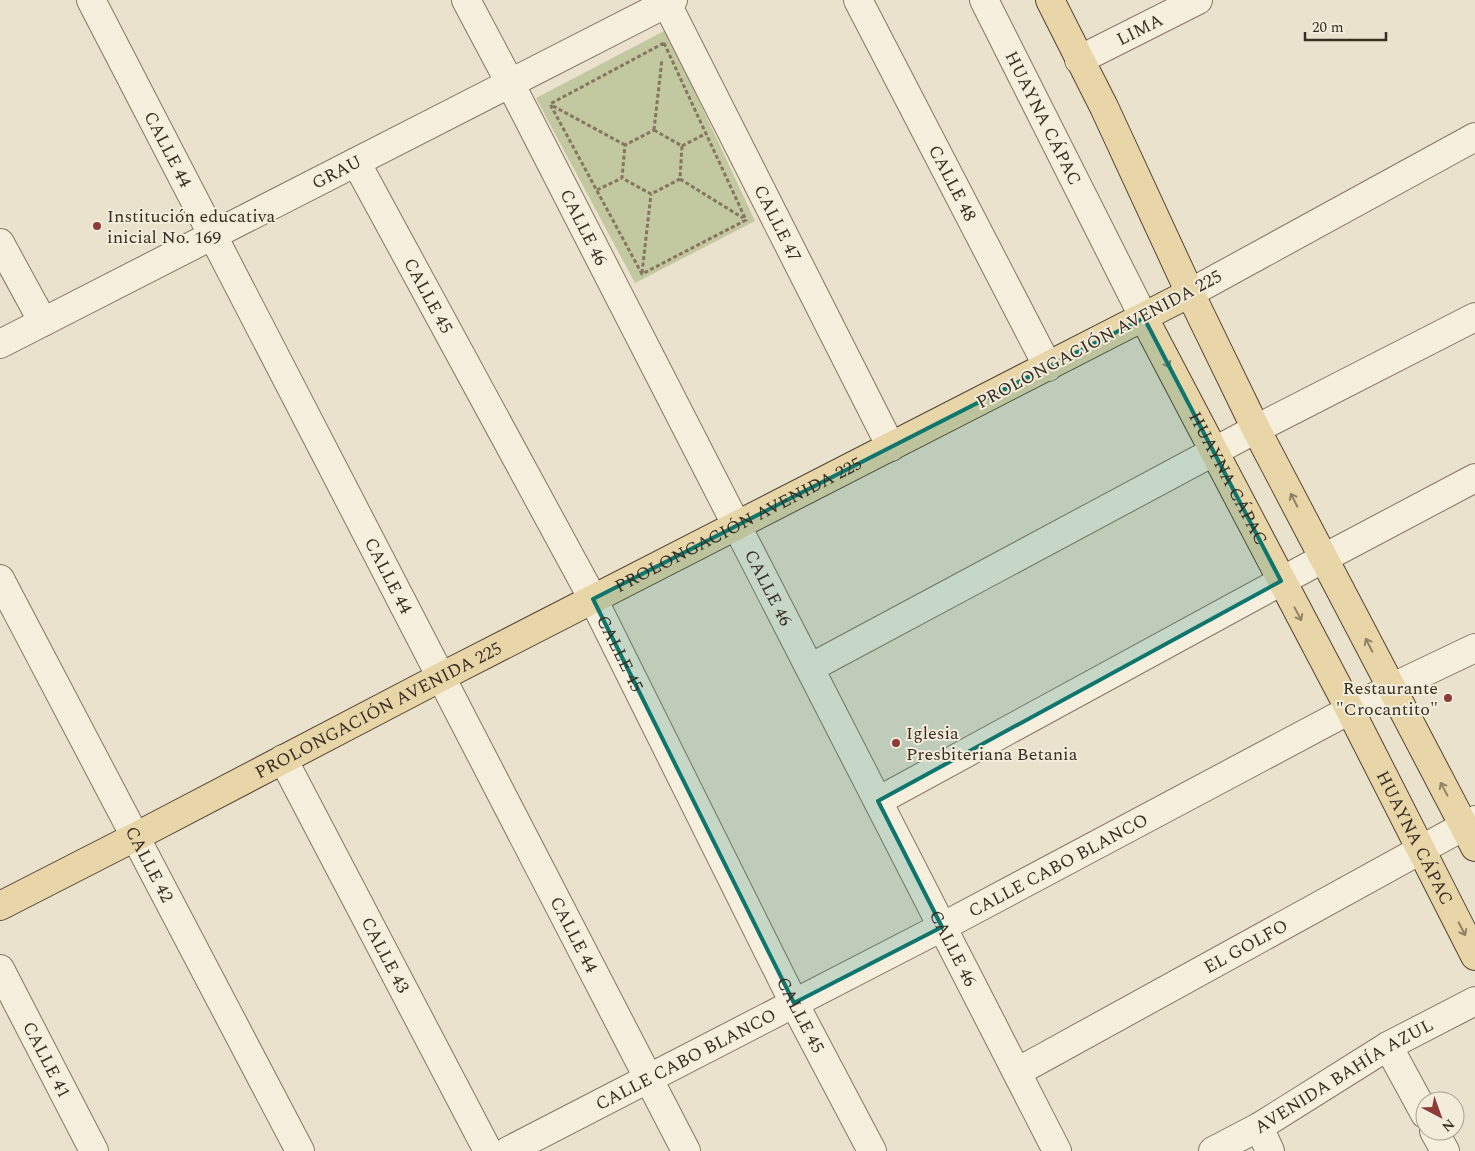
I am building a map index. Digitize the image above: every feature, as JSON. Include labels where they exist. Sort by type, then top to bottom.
[{"type":"main road","points":[[1050,0],[1104,107],[1190,293],[1256,428],[1391,688],[1471,831]]},
{"type":"main road","name":"PROLONGACIÓN AVENIDA 225","points":[[0,906],[441,677],[1190,293]]},
{"type":"main road","name":"HUAYNA CÁPAC","points":[[1144,318],[1281,582],[1350,710],[1475,956]]},
{"type":"street","name":"CALLE 44","points":[[91,0],[686,1151]]},
{"type":"street","name":"CALLE 46","points":[[466,0],[515,92],[1057,1151]]},
{"type":"street","name":"CALLE 48","points":[[858,0],[1048,367]]},
{"type":"street","name":"HUAYNA CÁPAC","points":[[984,0],[1144,318]]},
{"type":"street","name":"LIMA","points":[[1079,60],[1198,0]]},
{"type":"street","name":"GRAU","points":[[0,344],[356,162],[515,92],[669,5]]},
{"type":"street","name":"CALLE 47","points":[[669,5],[891,447]]},
{"type":"street","name":"PROLONGACIÓN AVENIDA 225","points":[[1190,293],[1475,137]]},
{"type":"street","name":"CALLE 45","points":[[356,162],[593,600],[794,1003],[872,1151]]},
{"type":"street","points":[[0,243],[43,322]]},
{"type":"street","points":[[810,668],[1256,428],[1475,317]]},
{"type":"street","points":[[878,801],[1475,478]]},
{"type":"street","name":"CALLE 42","points":[[0,579],[300,1151]]},
{"type":"street","name":"CALLE CABO BLANCO","points":[[508,1151],[942,927],[1391,688],[1475,648]]},
{"type":"street","name":"CALLE 43","points":[[283,759],[488,1151]]},
{"type":"street","name":"EL GOLFO","points":[[1017,1072],[1421,848],[1471,831]]},
{"type":"street","name":"CALLE 41","points":[[0,969],[94,1151]]},
{"type":"street","name":"AVENIDA BAHÍA AZUL","points":[[1213,1151],[1264,1139],[1388,1046],[1475,1001]]},
{"type":"street","points":[[1388,1046],[1415,1096]]},
{"type":"path","points":[[654,130],[669,5]]},
{"type":"path","points":[[550,104],[664,43]]},
{"type":"path","points":[[664,43],[746,220]]},
{"type":"path","points":[[515,92],[550,104],[625,145]]},
{"type":"path","points":[[550,104],[642,274]]},
{"type":"path","points":[[625,145],[654,130]]},
{"type":"path","points":[[654,130],[682,146]]},
{"type":"path","points":[[682,146],[706,134]]},
{"type":"path","points":[[622,178],[625,145]]},
{"type":"path","points":[[680,179],[682,146]]},
{"type":"path","points":[[597,190],[622,178]]},
{"type":"path","points":[[622,178],[651,194]]},
{"type":"path","points":[[680,179],[746,220]]},
{"type":"path","points":[[651,194],[680,179]]},
{"type":"path","points":[[642,274],[651,194]]},
{"type":"path","points":[[642,274],[746,220]]},
{"type":"highlighted area","points":[[1144,318],[1281,581],[878,801],[942,927],[794,1003],[593,599]]},
{"type":"green space","points":[[666,30],[755,221],[635,283],[536,98]]},
{"type":"place","name":"Institución educativa inicial No. 169","points":[[97,226]]},
{"type":"place","name":"Restaurante \"Crocantito\"","points":[[1448,698]]},
{"type":"place","name":"Iglesia Presbiteriana Betania","points":[[896,743]]}]
